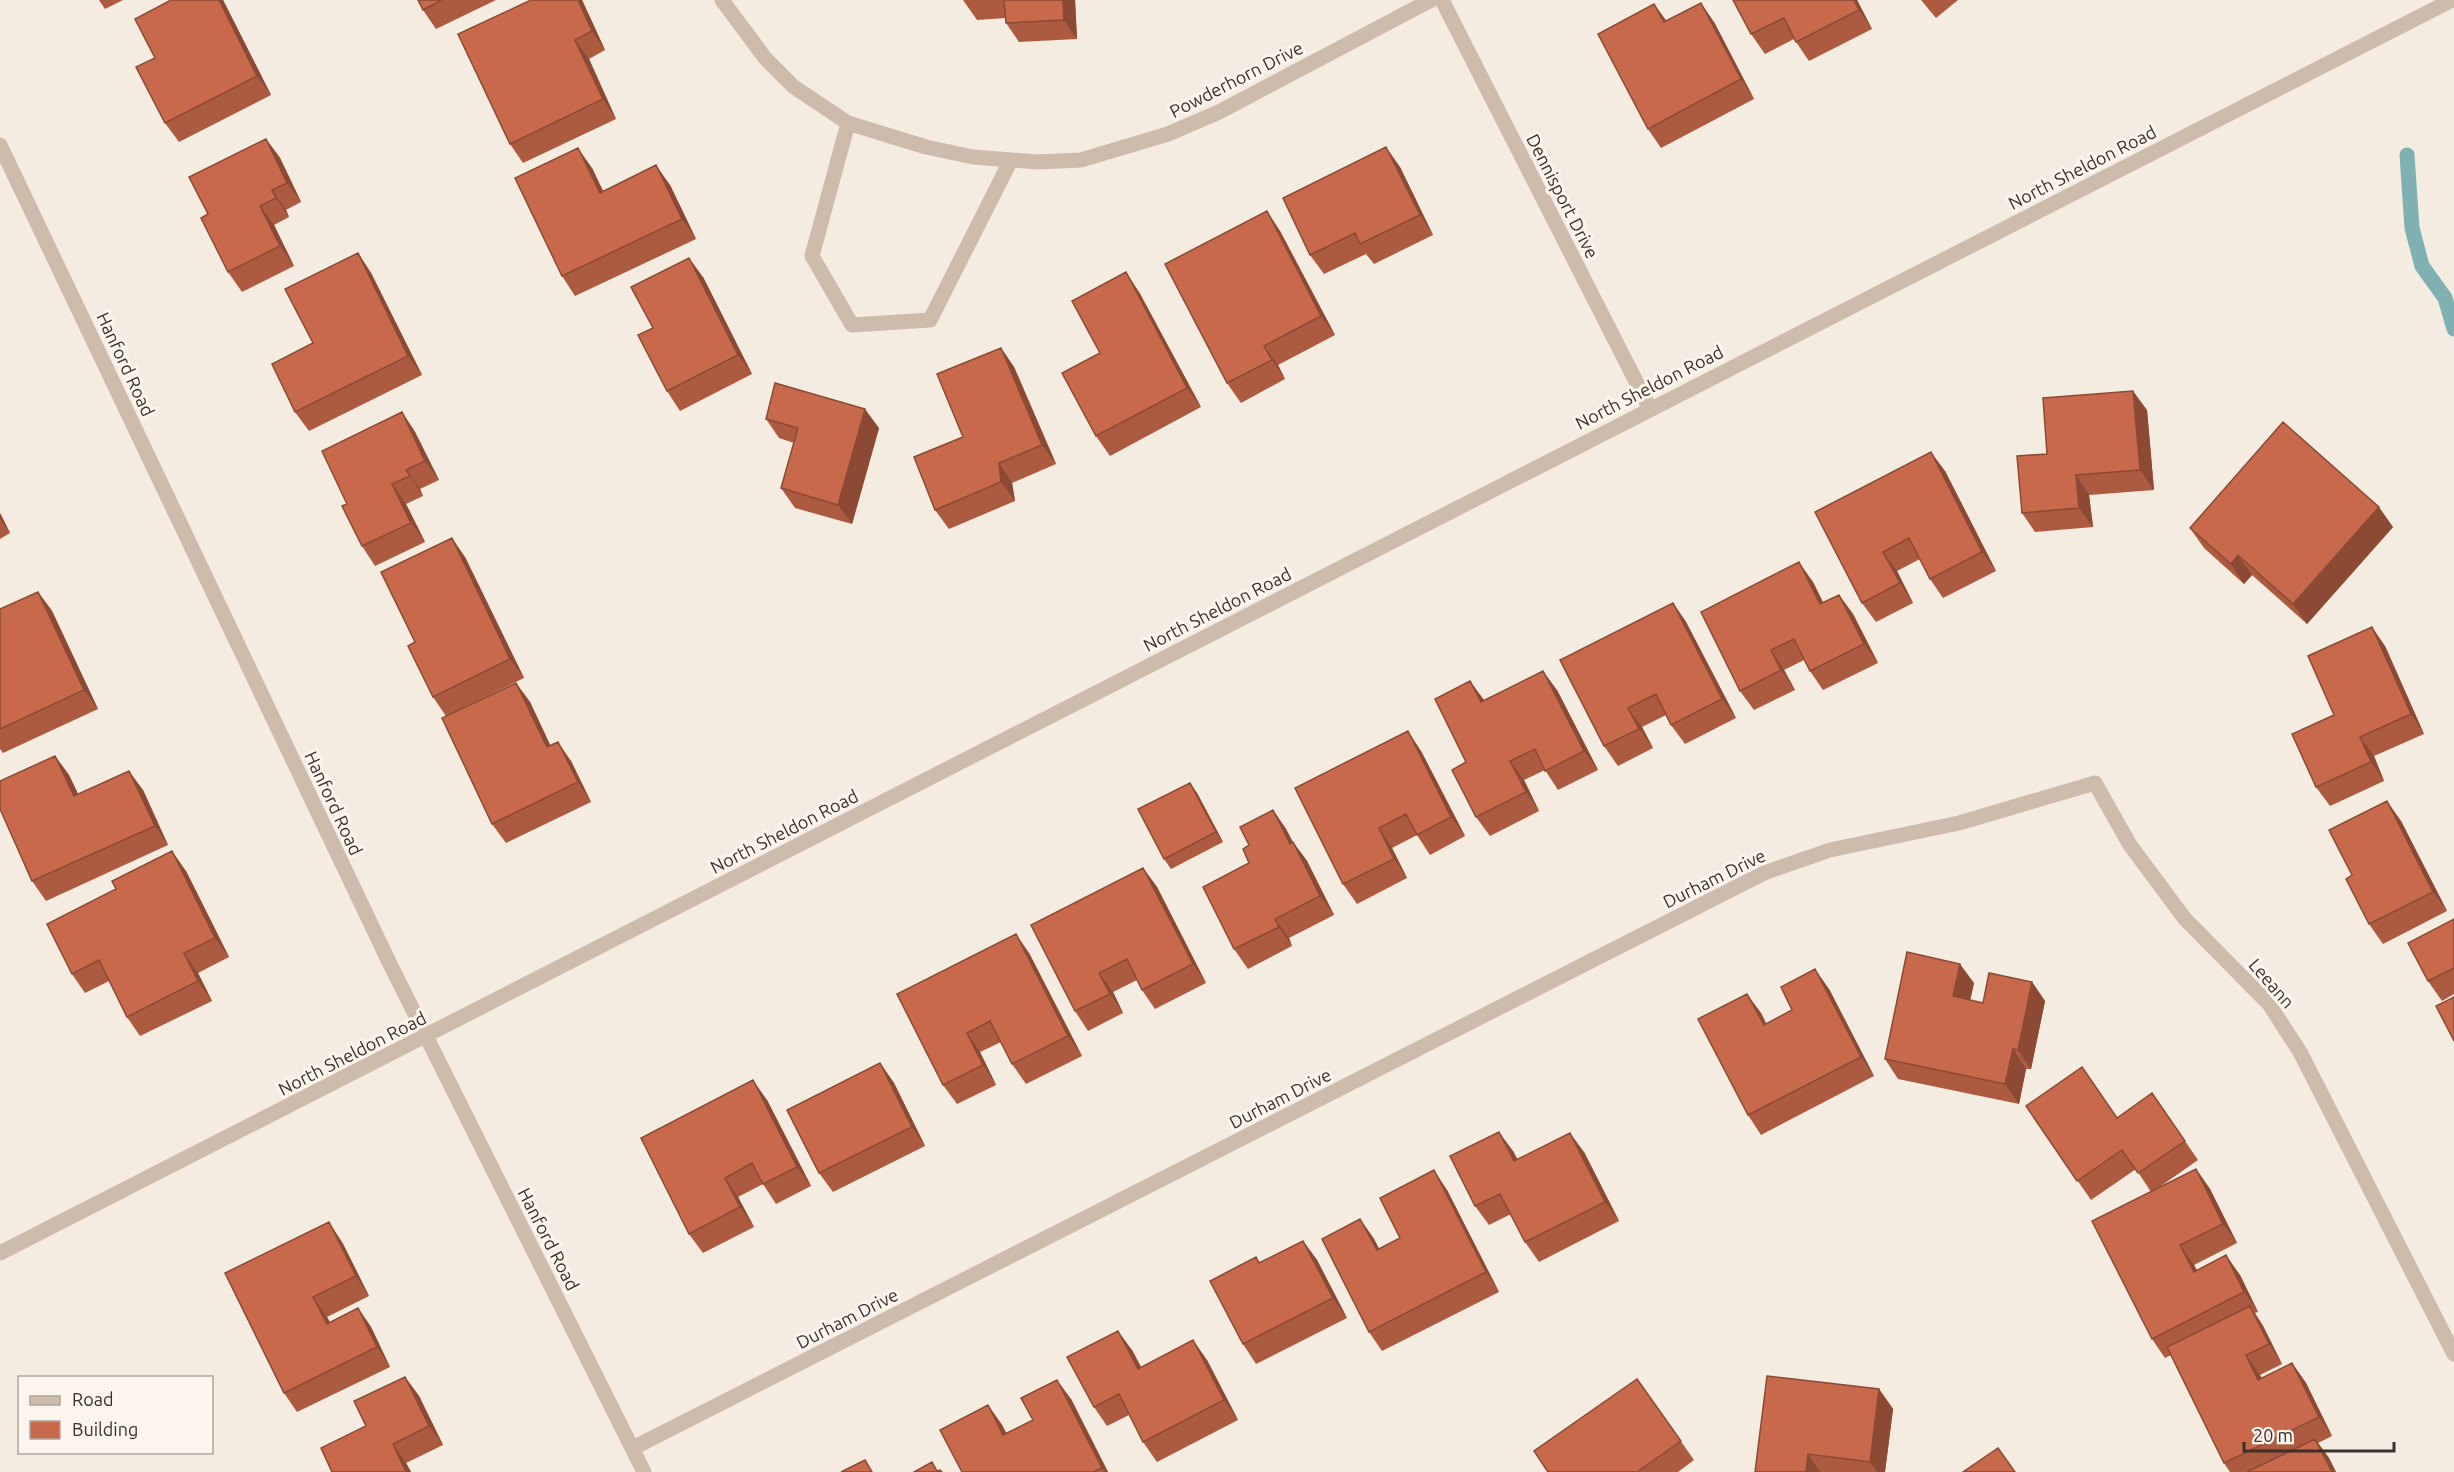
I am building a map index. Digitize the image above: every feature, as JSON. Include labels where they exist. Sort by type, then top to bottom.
[{"type":"street","name":"Powderhorn Drive","points":[[722,0],[765,58],[794,87],[848,123],[926,147],[973,157],[1038,162],[1081,160],[1168,134],[1219,112],[1431,0]]},
{"type":"street","name":"Dennisport Drive","points":[[1442,0],[1650,409]]},
{"type":"street","name":"North Sheldon Road","points":[[0,1253],[2452,0]]},
{"type":"street","points":[[848,123],[812,256],[852,325],[930,321],[1011,160]]},
{"type":"street","name":"Hanford Road","points":[[0,145],[425,1037],[644,1472]]},
{"type":"street","name":"Leeann","points":[[1959,823],[2096,783],[2130,845],[2185,919],[2269,1004],[2300,1052],[2454,1354]]},
{"type":"street","name":"Durham Drive","points":[[633,1449],[1764,873],[1830,850],[1959,823]]},
{"type":"building","points":[[171,0],[219,0],[257,76],[165,123],[136,67],[155,58],[135,19]]},
{"type":"building","points":[[418,0],[442,0],[423,10]]},
{"type":"building","points":[[531,0],[578,0],[592,31],[575,40],[603,99],[510,144],[458,34]]},
{"type":"building","points":[[1004,0],[1063,0],[1064,20],[1006,23]]},
{"type":"building","points":[[1733,0],[1854,0],[1859,10],[1796,42],[1784,18],[1751,34]]},
{"type":"building","points":[[1701,3],[1741,79],[1648,129],[1598,34],[1654,4],[1664,22]]},
{"type":"building","points":[[266,139],[287,183],[272,190],[276,198],[260,206],[280,246],[228,272],[201,218],[208,214],[189,177]]},
{"type":"building","points":[[1386,147],[1420,215],[1360,244],[1355,233],[1310,255],[1283,198]]},
{"type":"building","points":[[578,148],[600,193],[656,165],[682,219],[562,276],[515,178]]},
{"type":"building","points":[[1267,211],[1321,316],[1264,346],[1272,360],[1227,383],[1165,264]]},
{"type":"building","points":[[358,253],[408,356],[295,412],[272,364],[313,343],[285,289]]},
{"type":"building","points":[[689,258],[738,355],[667,391],[638,335],[653,328],[631,287]]},
{"type":"building","points":[[1126,272],[1187,388],[1096,436],[1062,373],[1100,353],[1072,301]]},
{"type":"building","points":[[1001,348],[1042,445],[999,463],[1001,482],[935,510],[914,457],[963,437],[937,374]]},
{"type":"building","points":[[775,383],[865,409],[838,505],[781,488],[798,428],[766,419]]},
{"type":"building","points":[[2133,391],[2140,470],[2076,475],[2079,508],[2022,513],[2017,456],[2047,454],[2043,398]]},
{"type":"building","points":[[402,412],[425,461],[406,470],[410,476],[392,484],[411,523],[362,546],[342,506],[347,504],[322,451]]},
{"type":"building","points":[[2283,422],[2379,507],[2293,604],[2238,555],[2231,564],[2190,528]]},
{"type":"building","points":[[1931,452],[1982,552],[1930,579],[1909,538],[1883,552],[1900,583],[1862,603],[1815,512]]},
{"type":"building","points":[[452,538],[510,659],[433,697],[408,646],[415,642],[381,572]]},
{"type":"building","points":[[1799,562],[1820,604],[1839,595],[1864,644],[1810,671],[1794,639],[1771,650],[1781,670],[1740,691],[1701,612]]},
{"type":"building","points":[[38,592],[84,690],[0,729],[0,609]]},
{"type":"building","points":[[1673,603],[1722,699],[1671,725],[1656,694],[1628,708],[1639,729],[1604,746],[1560,660]]},
{"type":"building","points":[[2372,627],[2411,714],[2360,737],[2371,762],[2316,787],[2292,734],[2334,715],[2308,656]]},
{"type":"building","points":[[1543,671],[1584,751],[1545,771],[1535,749],[1510,761],[1526,792],[1476,817],[1452,770],[1466,762],[1435,699],[1470,681],[1481,702]]},
{"type":"building","points":[[516,683],[547,747],[558,742],[578,782],[492,824],[442,718]]},
{"type":"building","points":[[1408,731],[1451,817],[1417,835],[1406,814],[1379,828],[1394,859],[1343,884],[1295,788]]},
{"type":"building","points":[[55,756],[74,796],[129,771],[155,826],[32,881],[0,809],[0,781]]},
{"type":"building","points":[[1190,783],[1216,832],[1164,859],[1138,809]]},
{"type":"building","points":[[2387,801],[2433,892],[2369,924],[2346,879],[2352,875],[2329,830]]},
{"type":"building","points":[[1273,810],[1290,844],[1293,842],[1320,896],[1275,919],[1279,927],[1234,949],[1203,887],[1249,863],[1243,849],[1249,845],[1240,827]]},
{"type":"building","points":[[172,851],[215,938],[184,953],[198,981],[127,1017],[99,960],[72,974],[47,924],[116,889],[112,881]]},
{"type":"building","points":[[1143,868],[1193,964],[1142,990],[1127,959],[1099,973],[1110,994],[1075,1011],[1031,925]]},
{"type":"building","points":[[2454,919],[2454,968],[2428,981],[2408,943]]},
{"type":"building","points":[[1016,934],[1068,1036],[1012,1064],[990,1021],[967,1033],[983,1065],[943,1085],[897,994]]},
{"type":"building","points":[[1907,952],[1960,964],[1953,996],[1983,1003],[1989,973],[2032,982],[2018,1050],[2013,1049],[2005,1084],[1885,1059]]},
{"type":"building","points":[[1815,969],[1861,1057],[1748,1115],[1698,1019],[1747,994],[1764,1025],[1792,1010],[1781,987]]},
{"type":"building","points":[[2454,997],[2454,1041],[2436,1006]]},
{"type":"building","points":[[880,1063],[912,1127],[819,1173],[787,1110]]},
{"type":"building","points":[[2082,1067],[2117,1118],[2152,1093],[2185,1141],[2138,1173],[2122,1150],[2077,1181],[2026,1106]]},
{"type":"building","points":[[753,1080],[797,1167],[763,1184],[752,1163],[725,1178],[740,1207],[689,1234],[641,1138]]},
{"type":"building","points":[[1499,1132],[1514,1161],[1570,1133],[1605,1202],[1525,1242],[1500,1194],[1475,1206],[1450,1156]]},
{"type":"building","points":[[2196,1169],[2223,1224],[2180,1245],[2194,1272],[2226,1255],[2244,1292],[2152,1339],[2092,1221]]},
{"type":"building","points":[[1434,1170],[1486,1272],[1369,1332],[1322,1239],[1360,1219],[1377,1250],[1400,1238],[1380,1198]]},
{"type":"building","points":[[329,1222],[356,1276],[313,1297],[327,1324],[358,1308],[377,1347],[284,1393],[225,1273]]},
{"type":"building","points":[[1303,1241],[1333,1298],[1243,1344],[1210,1281],[1256,1257],[1259,1263]]},
{"type":"building","points":[[2250,1306],[2269,1344],[2246,1355],[2258,1380],[2292,1363],[2319,1417],[2224,1463],[2167,1347]]},
{"type":"building","points":[[1118,1331],[1138,1369],[1193,1340],[1224,1400],[1143,1442],[1119,1394],[1094,1407],[1067,1357]]},
{"type":"building","points":[[1767,1376],[1879,1389],[1870,1462],[1808,1454],[1806,1472],[1755,1472]]},
{"type":"building","points":[[405,1377],[429,1426],[393,1444],[406,1472],[332,1472],[321,1448],[366,1426],[354,1401]]},
{"type":"building","points":[[1637,1379],[1681,1441],[1637,1472],[1548,1472],[1534,1451]]},
{"type":"building","points":[[1057,1380],[1102,1468],[1093,1472],[962,1472],[940,1430],[988,1405],[1003,1435],[1033,1420],[1021,1398]]},
{"type":"building","points":[[2315,1439],[2332,1472],[2247,1472]]},
{"type":"building","points":[[1998,1448],[2015,1472],[1963,1472]]},
{"type":"building","points":[[865,1460],[872,1472],[841,1472]]},
{"type":"building","points":[[932,1462],[937,1471],[942,1472],[914,1472]]},
{"type":"waterway","points":[[2407,155],[2412,228],[2422,266],[2445,298],[2454,329]]}]
